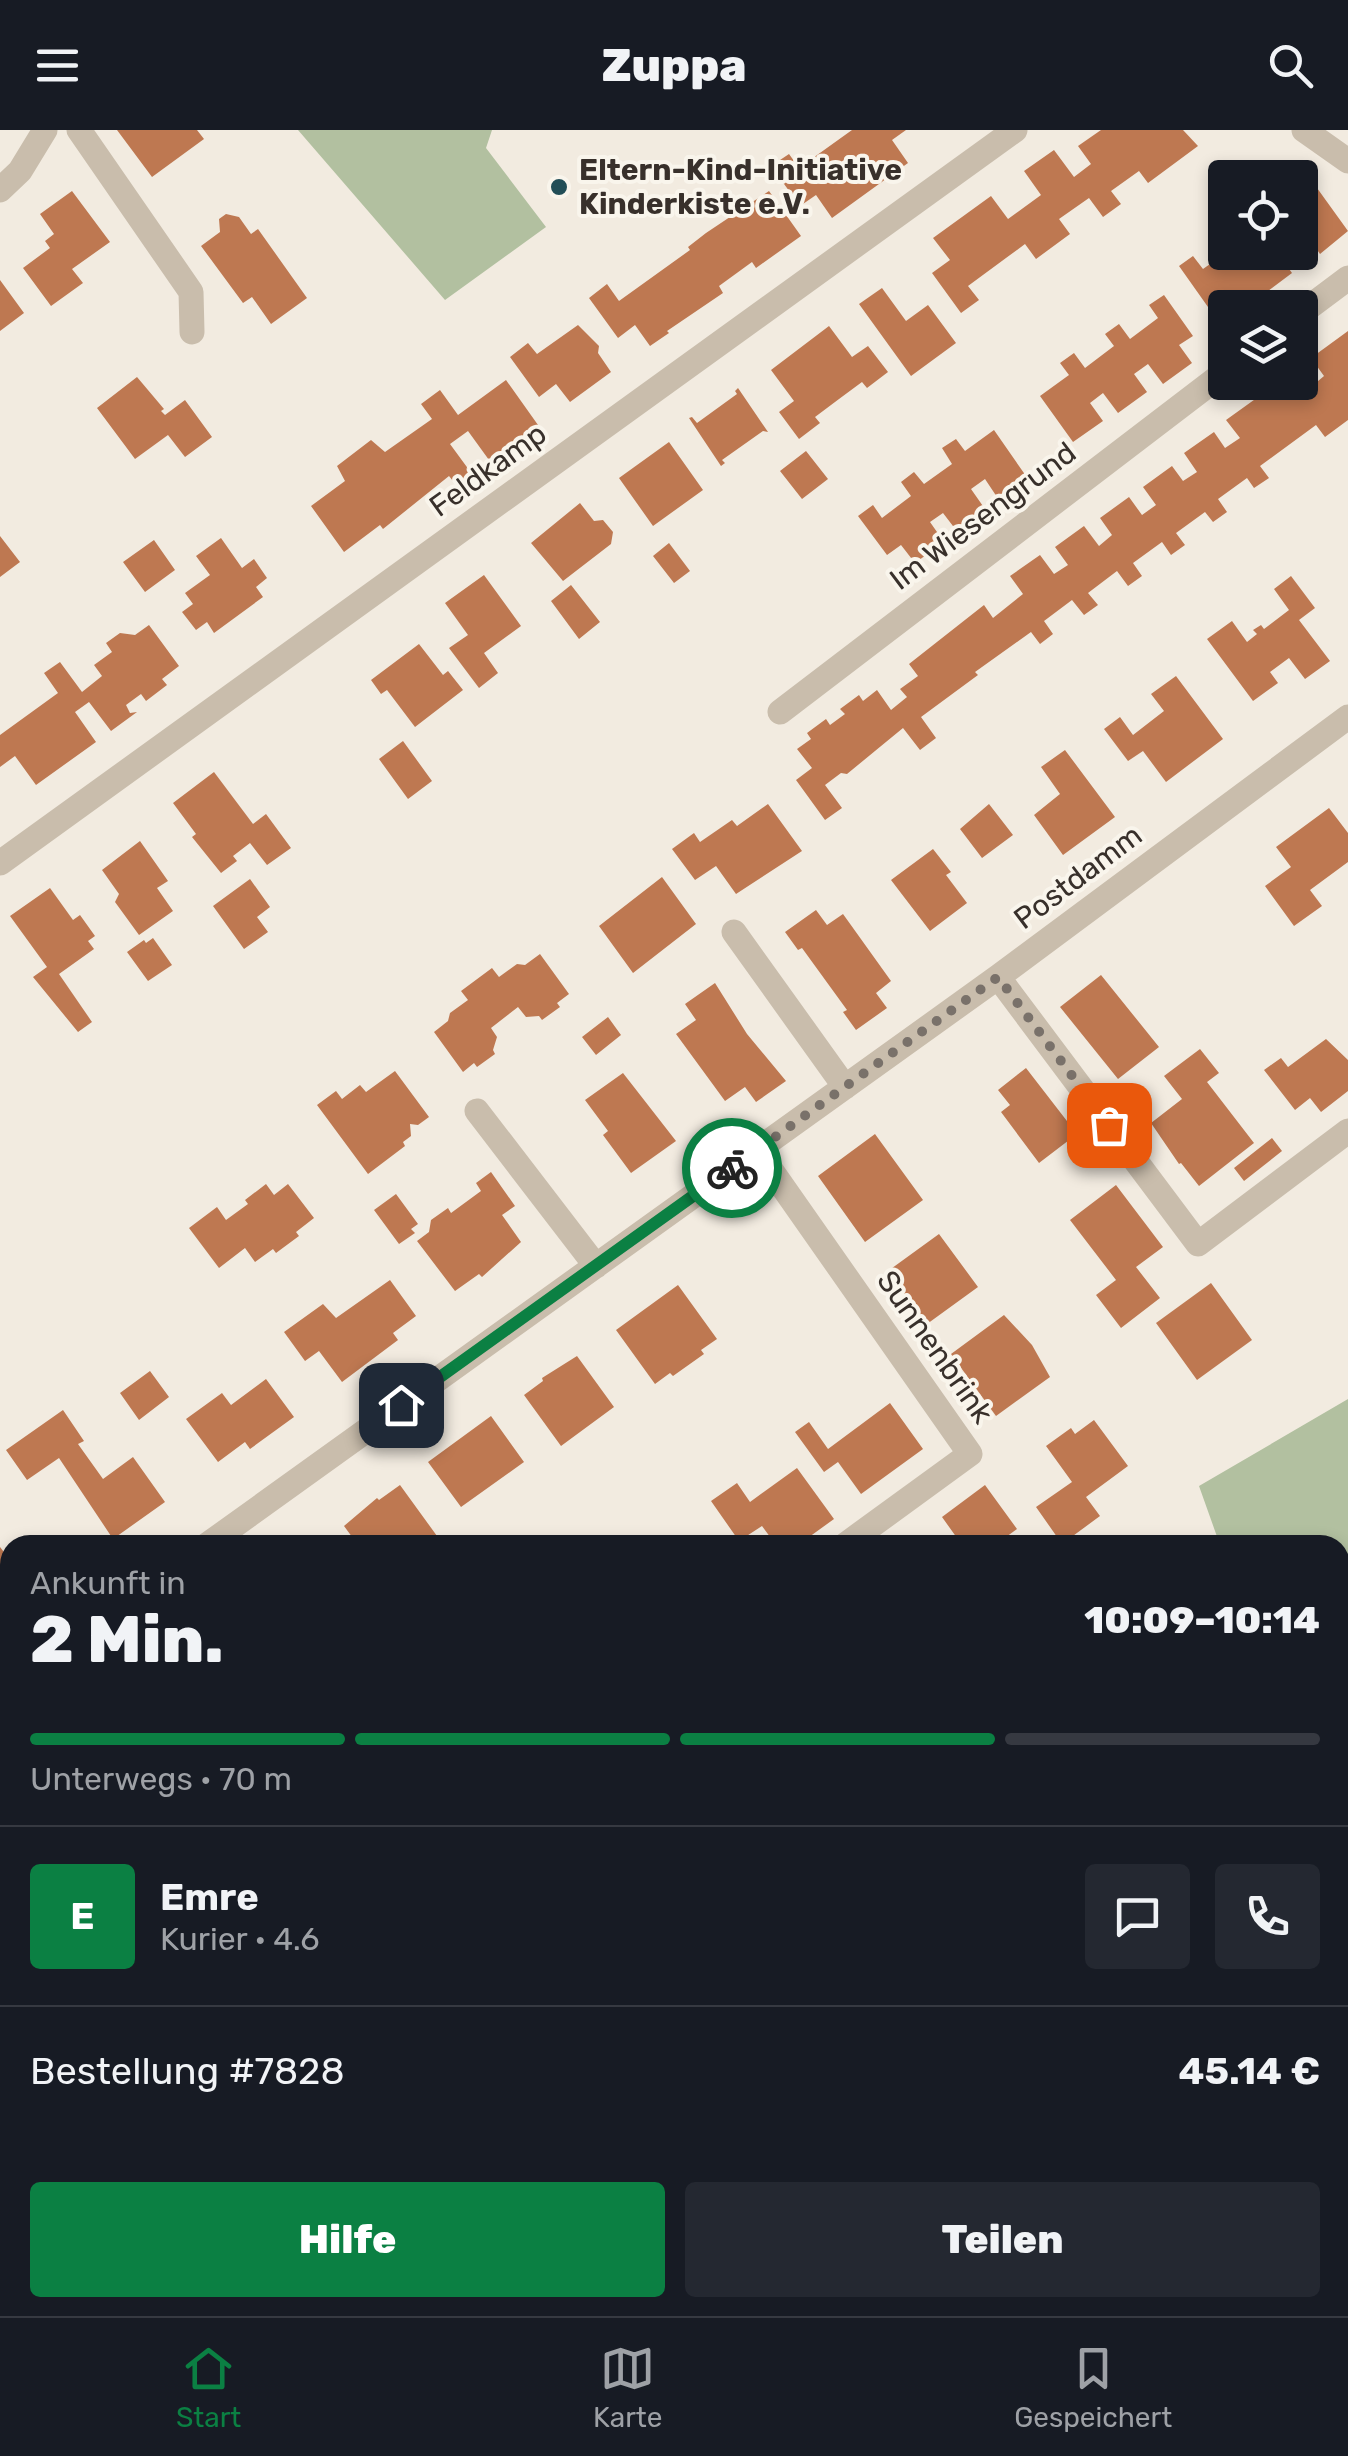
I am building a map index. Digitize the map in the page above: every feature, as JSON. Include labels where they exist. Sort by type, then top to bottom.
[{"type":"street","points":[[79,130],[191,292],[192,332]]},
{"type":"street","name":"Feldkamp","points":[[0,863],[1015,130]]},
{"type":"street","points":[[1304,130],[1348,161]]},
{"type":"street","points":[[0,190],[20,171],[42,132]]},
{"type":"street","points":[[1318,300],[1348,278]]},
{"type":"street","name":"Im Wiesengrund","points":[[780,712],[1208,385]]},
{"type":"street","name":"Postdamm","points":[[221,1535],[998,977],[1348,718]]},
{"type":"street","points":[[734,932],[845,1087]]},
{"type":"street","points":[[998,977],[1198,1244],[1348,1130]]},
{"type":"street","points":[[477,1111],[596,1266]]},
{"type":"street","name":"Sunnenbrink","points":[[757,1150],[970,1454],[858,1535]]},
{"type":"green space","points":[[298,130],[492,130],[486,148],[546,227],[445,300]]},
{"type":"green space","points":[[1348,1399],[1348,1535],[1216,1535],[1199,1486]]},
{"type":"building","points":[[117,130],[197,130],[204,139],[152,177]]},
{"type":"building","points":[[852,130],[906,130],[892,140],[908,163],[832,218],[816,195],[800,206],[771,166],[789,154],[799,168]]},
{"type":"building","points":[[1101,130],[1183,130],[1198,146],[1148,183],[1139,171],[1111,191],[1121,204],[1103,217],[1089,198],[1059,219],[1070,234],[1036,259],[1025,244],[968,286],[979,300],[961,313],[932,273],[950,260],[933,238],[991,196],[1008,219],[1041,195],[1024,171],[1054,150],[1074,177],[1091,164],[1078,146]]},
{"type":"building","points":[[1318,189],[1348,231],[1320,254],[1318,251]]},
{"type":"building","points":[[72,191],[110,242],[72,269],[83,283],[51,306],[23,268],[50,248],[45,241],[54,234],[40,214]]},
{"type":"building","points":[[769,191],[801,236],[756,268],[752,262],[719,286],[723,293],[650,346],[635,325],[618,338],[589,298],[607,284],[619,301],[690,250],[688,247],[706,233]]},
{"type":"building","points":[[226,214],[239,217],[251,234],[258,229],[307,298],[271,324],[252,297],[243,303],[201,246],[220,232],[219,219]]},
{"type":"building","points":[[1193,256],[1203,269],[1208,265],[1208,270],[1292,273],[1269,290],[1208,290],[1208,307],[1179,266]]},
{"type":"building","points":[[0,280],[24,313],[0,331]]},
{"type":"building","points":[[882,288],[906,321],[928,305],[956,343],[911,376],[859,304]]},
{"type":"building","points":[[1164,295],[1193,336],[1179,345],[1192,363],[1163,384],[1148,364],[1134,374],[1147,392],[1118,413],[1103,393],[1090,403],[1103,421],[1073,442],[1040,396],[1069,375],[1060,363],[1074,353],[1085,368],[1114,346],[1105,334],[1119,324],[1130,339],[1158,318],[1149,305]]},
{"type":"building","points":[[578,325],[599,346],[598,353],[611,372],[570,402],[556,384],[539,397],[510,357],[528,343],[537,354]]},
{"type":"building","points":[[829,326],[852,357],[868,346],[888,372],[867,388],[862,382],[815,417],[820,423],[799,439],[779,412],[794,401],[771,370]]},
{"type":"building","points":[[1348,331],[1348,420],[1325,437],[1316,425],[1260,466],[1269,478],[1254,488],[1247,478],[1218,499],[1227,512],[1213,522],[1205,512],[1176,533],[1185,545],[1171,555],[1162,542],[1133,563],[1142,576],[1128,586],[1117,571],[1088,593],[1098,605],[1084,615],[1072,600],[1044,621],[1053,634],[1040,644],[1031,632],[975,672],[978,675],[921,717],[936,738],[920,750],[903,728],[847,774],[841,773],[825,785],[842,808],[825,820],[796,780],[812,768],[797,749],[811,739],[807,733],[826,719],[830,725],[845,714],[840,709],[859,695],[863,701],[877,690],[891,710],[907,697],[900,689],[918,676],[909,664],[984,605],[993,618],[1023,594],[1010,576],[1040,555],[1054,574],[1068,565],[1055,547],[1084,526],[1099,546],[1112,535],[1100,518],[1129,497],[1142,515],[1156,505],[1143,487],[1172,466],[1183,481],[1197,472],[1184,453],[1214,432],[1225,448],[1240,438],[1226,420],[1254,400],[1318,400],[1318,381],[1324,376],[1318,368],[1318,353]]},
{"type":"building","points":[[137,377],[165,415],[185,400],[212,437],[185,457],[168,435],[135,459],[97,408]]},
{"type":"building","points":[[506,380],[538,425],[489,460],[468,431],[450,444],[472,474],[457,486],[449,476],[383,529],[380,525],[344,552],[311,506],[345,481],[337,466],[371,440],[385,452],[432,419],[421,404],[440,390],[458,415]]},
{"type":"building","points":[[738,388],[768,432],[763,431],[722,460],[725,463],[721,466],[689,418],[697,423],[737,394]]},
{"type":"building","points":[[994,430],[1026,476],[997,497],[985,479],[971,489],[985,509],[956,530],[943,513],[930,522],[944,542],[915,563],[901,545],[887,555],[858,516],[873,505],[882,518],[911,496],[901,482],[914,472],[924,484],[952,464],[942,448],[956,439],[965,451]]},
{"type":"building","points":[[669,442],[703,490],[653,526],[619,478]]},
{"type":"building","points":[[806,451],[828,479],[802,499],[780,471]]},
{"type":"building","points":[[580,503],[594,521],[603,520],[613,532],[611,544],[563,581],[531,543]]},
{"type":"building","points":[[0,536],[20,562],[0,577]]},
{"type":"building","points":[[221,538],[242,568],[254,559],[267,578],[256,587],[263,597],[214,633],[207,622],[196,630],[182,612],[193,604],[185,593],[210,575],[196,556]]},
{"type":"building","points":[[154,540],[175,570],[145,592],[123,562]]},
{"type":"building","points":[[669,543],[690,571],[674,583],[653,556]]},
{"type":"building","points":[[484,575],[521,626],[484,653],[498,673],[479,688],[449,648],[468,635],[445,603]]},
{"type":"building","points":[[1291,576],[1315,608],[1299,620],[1330,661],[1305,679],[1289,658],[1270,672],[1278,683],[1253,701],[1207,639],[1232,621],[1247,642],[1257,634],[1253,630],[1261,625],[1264,629],[1289,610],[1274,589]]},
{"type":"building","points":[[571,585],[600,622],[579,639],[551,601]]},
{"type":"building","points":[[149,625],[179,666],[162,679],[167,685],[146,701],[141,694],[126,705],[130,713],[137,712],[111,731],[89,702],[75,712],[96,742],[36,785],[15,756],[0,767],[0,735],[58,693],[44,673],[60,662],[82,692],[102,676],[94,665],[112,652],[106,643],[120,633],[135,635]]},
{"type":"building","points":[[419,644],[443,675],[448,671],[463,690],[415,727],[387,690],[381,694],[371,680]]},
{"type":"building","points":[[1176,676],[1223,739],[1166,782],[1143,751],[1128,761],[1104,729],[1120,717],[1133,735],[1164,711],[1151,694]]},
{"type":"building","points":[[403,741],[432,781],[408,799],[379,759]]},
{"type":"building","points":[[1065,750],[1115,817],[1063,855],[1034,815],[1060,794],[1041,767]]},
{"type":"building","points":[[214,772],[253,824],[266,814],[291,848],[267,865],[250,843],[233,856],[237,861],[221,873],[192,837],[196,834],[173,803]]},
{"type":"building","points":[[768,804],[802,851],[736,894],[716,866],[695,880],[672,849],[694,833],[700,842],[732,820],[737,826]]},
{"type":"building","points":[[989,804],[1013,835],[982,858],[960,829]]},
{"type":"building","points":[[1329,808],[1348,833],[1348,862],[1310,890],[1322,906],[1294,926],[1265,886],[1291,867],[1276,847]]},
{"type":"building","points":[[140,841],[168,881],[157,888],[173,911],[139,935],[115,902],[119,894],[102,870]]},
{"type":"building","points":[[933,849],[967,903],[930,931],[891,880]]},
{"type":"building","points":[[662,877],[696,924],[633,973],[599,926]]},
{"type":"building","points":[[250,879],[270,907],[257,917],[268,932],[244,949],[213,906]]},
{"type":"building","points":[[50,888],[73,920],[80,915],[95,936],[88,941],[94,949],[59,974],[92,1022],[78,1032],[33,977],[47,967],[10,916]]},
{"type":"building","points":[[816,910],[827,925],[843,914],[891,981],[876,993],[887,1008],[856,1030],[843,1012],[847,1010],[802,948],[798,950],[785,932]]},
{"type":"building","points":[[153,938],[172,965],[148,981],[127,952]]},
{"type":"building","points":[[540,954],[569,994],[557,1003],[560,1007],[542,1020],[539,1016],[526,1017],[518,1007],[491,1028],[497,1037],[495,1054],[463,1072],[434,1032],[468,1000],[461,991],[492,968],[499,977]]},
{"type":"building","points":[[1101,975],[1159,1047],[1118,1079],[1060,1007]]},
{"type":"building","points":[[715,983],[747,1034],[786,1081],[756,1102],[745,1087],[725,1101],[676,1034],[696,1020],[685,1004]]},
{"type":"building","points":[[608,1017],[621,1035],[596,1055],[582,1037]]},
{"type":"building","points":[[1326,1039],[1348,1060],[1348,1091],[1321,1112],[1310,1098],[1295,1110],[1264,1070],[1281,1058],[1288,1067]]},
{"type":"building","points":[[1200,1049],[1219,1073],[1207,1082],[1254,1143],[1199,1186],[1151,1123],[1182,1099],[1164,1076]]},
{"type":"building","points":[[1026,1068],[1077,1134],[1039,1163],[1001,1112],[1010,1105],[998,1090]]},
{"type":"building","points":[[395,1071],[429,1117],[418,1125],[410,1124],[411,1136],[403,1142],[405,1146],[368,1174],[317,1105],[336,1091],[342,1099],[360,1085],[366,1092]]},
{"type":"building","points":[[623,1073],[676,1141],[631,1173],[603,1135],[608,1131],[585,1100]]},
{"type":"building","points":[[875,1134],[923,1200],[865,1242],[818,1176]]},
{"type":"building","points":[[1272,1138],[1282,1151],[1244,1181],[1234,1168]]},
{"type":"building","points":[[491,1172],[515,1206],[502,1215],[521,1242],[482,1277],[479,1274],[455,1291],[417,1241],[429,1232],[431,1220],[448,1208],[451,1213],[481,1191],[476,1183]]},
{"type":"building","points":[[266,1184],[274,1195],[288,1184],[314,1218],[296,1232],[299,1236],[276,1253],[273,1249],[255,1262],[245,1248],[219,1268],[189,1228],[217,1207],[226,1220]]},
{"type":"building","points":[[1116,1185],[1163,1247],[1136,1267],[1160,1298],[1121,1328],[1096,1295],[1116,1280],[1070,1220]]},
{"type":"building","points":[[396,1194],[418,1224],[411,1229],[415,1233],[399,1244],[374,1210]]},
{"type":"building","points":[[939,1234],[978,1287],[927,1324],[888,1271]]},
{"type":"building","points":[[390,1280],[416,1316],[393,1333],[398,1340],[342,1382],[319,1351],[305,1361],[284,1332],[323,1304],[336,1318]]},
{"type":"building","points":[[1211,1283],[1252,1340],[1197,1380],[1156,1323]]},
{"type":"building","points":[[678,1285],[717,1339],[701,1350],[704,1354],[655,1384],[616,1330]]},
{"type":"building","points":[[1004,1315],[1032,1345],[1050,1377],[996,1416],[951,1354]]},
{"type":"building","points":[[577,1356],[614,1407],[561,1446],[524,1395],[542,1378]]},
{"type":"building","points":[[150,1371],[169,1397],[139,1420],[120,1393]]},
{"type":"building","points":[[266,1379],[294,1417],[250,1449],[245,1442],[218,1462],[186,1419],[222,1393],[231,1405]]},
{"type":"building","points":[[890,1403],[923,1449],[861,1494],[838,1462],[824,1472],[795,1432],[809,1422],[828,1449]]},
{"type":"building","points":[[63,1410],[84,1441],[78,1444],[103,1479],[133,1457],[165,1502],[119,1535],[110,1535],[59,1458],[27,1480],[6,1450]]},
{"type":"building","points":[[491,1416],[524,1462],[461,1507],[428,1462]]},
{"type":"building","points":[[1094,1420],[1128,1466],[1086,1497],[1100,1516],[1074,1535],[1056,1535],[1036,1507],[1072,1482],[1046,1446],[1071,1428],[1075,1434]]},
{"type":"building","points":[[797,1468],[834,1519],[812,1535],[769,1535],[762,1526],[748,1535],[735,1535],[711,1501],[737,1483],[750,1502]]},
{"type":"building","points":[[400,1485],[436,1535],[351,1535],[344,1526]]},
{"type":"building","points":[[985,1485],[1017,1529],[1009,1535],[955,1535],[942,1517]]},
{"type":"way so far","points":[[732,1168],[998,977],[1109,1125]]},
{"type":"place","name":"Eltern-Kind-Initiative Kinderkiste e.V.","points":[[559,187]]},
{"type":"route","points":[[401,1405],[732,1168]]}]
